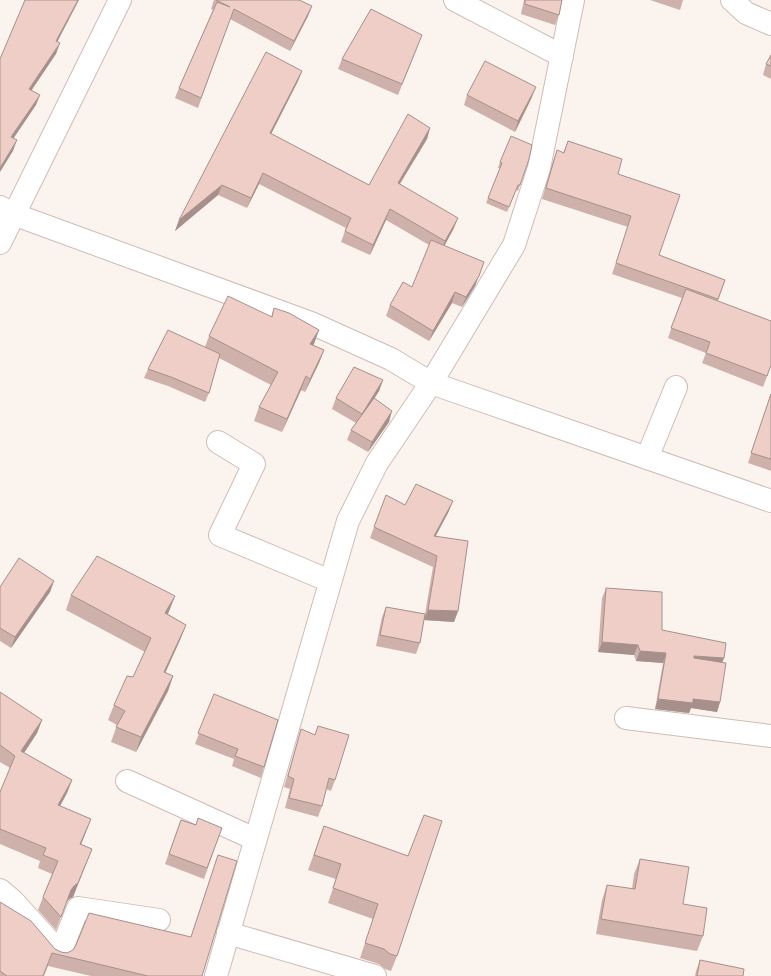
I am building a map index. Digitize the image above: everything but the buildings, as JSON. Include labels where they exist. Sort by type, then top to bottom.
[{"type":"street","points":[[0,244],[7,211],[120,0]]},
{"type":"street","points":[[455,0],[562,56]]},
{"type":"street","points":[[216,976],[348,521],[377,463],[431,383],[514,245],[539,168],[573,0]]},
{"type":"street","points":[[732,0],[746,13],[771,24]]},
{"type":"street","points":[[7,211],[311,323],[391,359],[431,383],[771,501]]},
{"type":"street","points":[[648,458],[676,387]]},
{"type":"street","points":[[218,442],[254,464],[220,535],[330,581]]},
{"type":"street","points":[[626,718],[771,736]]},
{"type":"street","points":[[127,781],[255,839]]},
{"type":"street","points":[[0,890],[13,901],[60,953],[78,908],[159,920]]},
{"type":"street","points":[[228,933],[375,976]]}]
